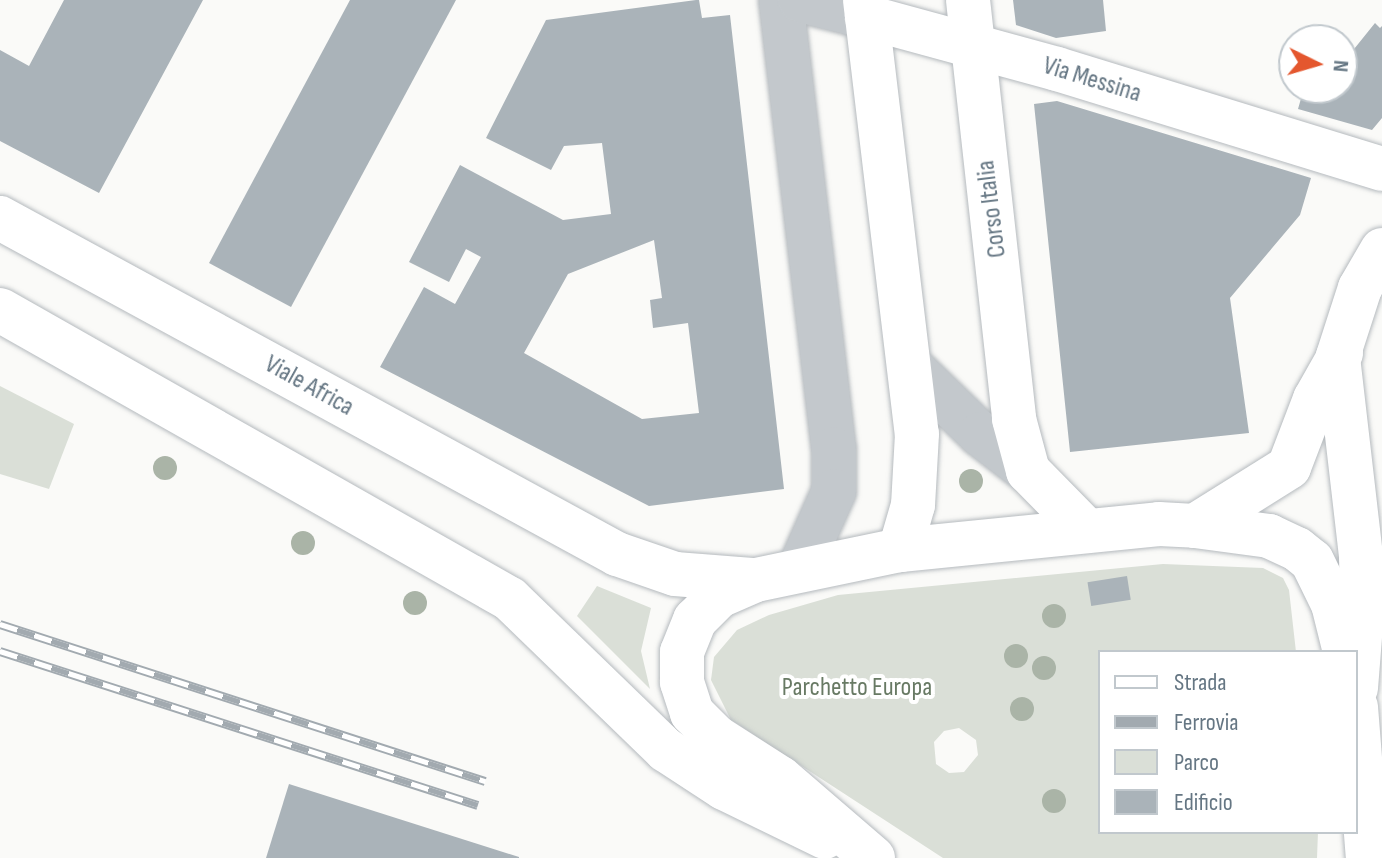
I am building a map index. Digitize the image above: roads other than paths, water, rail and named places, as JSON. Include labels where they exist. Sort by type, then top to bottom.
[{"type":"main road","name":"Corso Italia","points":[[968,0],[1014,419],[1028,471]]},
{"type":"main road","points":[[866,9],[917,434],[913,505],[900,550]]},
{"type":"main road","name":"Via Messina","points":[[866,9],[973,46],[1382,169]]},
{"type":"main road","name":"Viale Africa","points":[[0,218],[617,554],[675,574],[756,580]]},
{"type":"main road","points":[[1195,526],[1289,467],[1315,399],[1338,356],[1360,288],[1382,250]]},
{"type":"main road","points":[[0,310],[510,599],[666,750],[724,788],[871,858]]},
{"type":"main road","points":[[1338,356],[1382,310]]},
{"type":"main road","points":[[1338,356],[1361,556],[1372,609],[1358,678]]},
{"type":"main road","points":[[1028,471],[1087,531]]},
{"type":"main road","points":[[871,858],[780,778],[716,737],[692,713],[682,682],[682,652],[695,620],[719,596],[756,580],[900,550],[1159,524],[1195,526],[1269,536],[1297,549],[1312,561],[1333,604],[1344,650]]},
{"type":"main road","points":[[1358,732],[1368,858]]},
{"type":"street","points":[[781,0],[834,449],[834,491],[799,570]]},
{"type":"street","name":"Via Messina","points":[[800,0],[866,9]]},
{"type":"street","points":[[910,366],[980,434],[1028,471]]},
{"type":"railway","points":[[0,624],[485,781]]},
{"type":"railway","points":[[0,651],[478,805]]},
{"type":"park label","name":"Parchetto Europa","points":[[857,688]]}]
